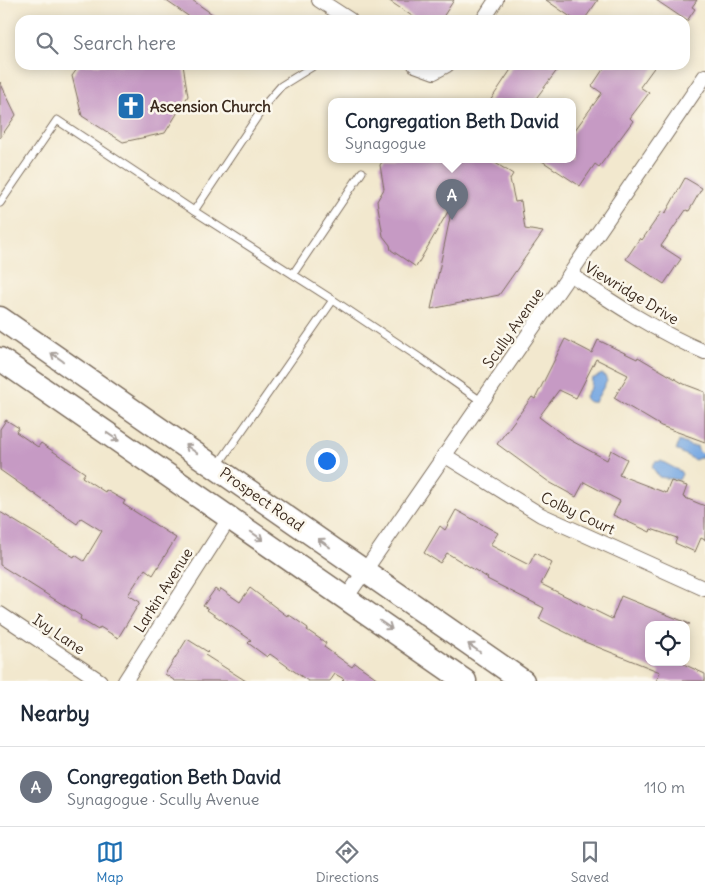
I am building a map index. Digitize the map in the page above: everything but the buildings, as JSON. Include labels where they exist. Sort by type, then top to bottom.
[{"type":"main road","name":"Prospect Road","points":[[0,318],[523,681]]},
{"type":"main road","points":[[0,359],[465,681]]},
{"type":"street","points":[[319,0],[342,15]]},
{"type":"street","points":[[486,15],[496,0]]},
{"type":"street","name":"Scully Avenue","points":[[346,598],[570,274],[701,92],[705,76]]},
{"type":"street","name":"Viewridge Drive","points":[[570,274],[617,305],[688,345],[705,352]]},
{"type":"street","name":"Colby Court","points":[[444,455],[541,515],[705,589]]},
{"type":"street","name":"Larkin Avenue","points":[[125,681],[230,517]]},
{"type":"street","name":"Ivy Lane","points":[[0,614],[100,681]]},
{"type":"lane","points":[[194,211],[267,102],[281,86],[307,70]]},
{"type":"lane","points":[[0,202],[57,120],[194,211],[294,274],[481,401]]},
{"type":"lane","points":[[294,274],[362,172]]},
{"type":"lane","points":[[216,467],[333,300]]},
{"type":"water","points":[[602,374],[607,381],[595,402],[588,401],[585,396],[591,387],[592,379]]},
{"type":"water","points":[[679,441],[691,446],[697,446],[703,455],[702,457],[695,460],[676,450]]},
{"type":"water","points":[[661,461],[680,471],[682,474],[679,480],[659,477],[652,467],[655,462]]},
{"type":"place","name":"Ascension Church","points":[[131,106]]},
{"type":"place","name":"Congregation Beth David","points":[[452,220]]}]
